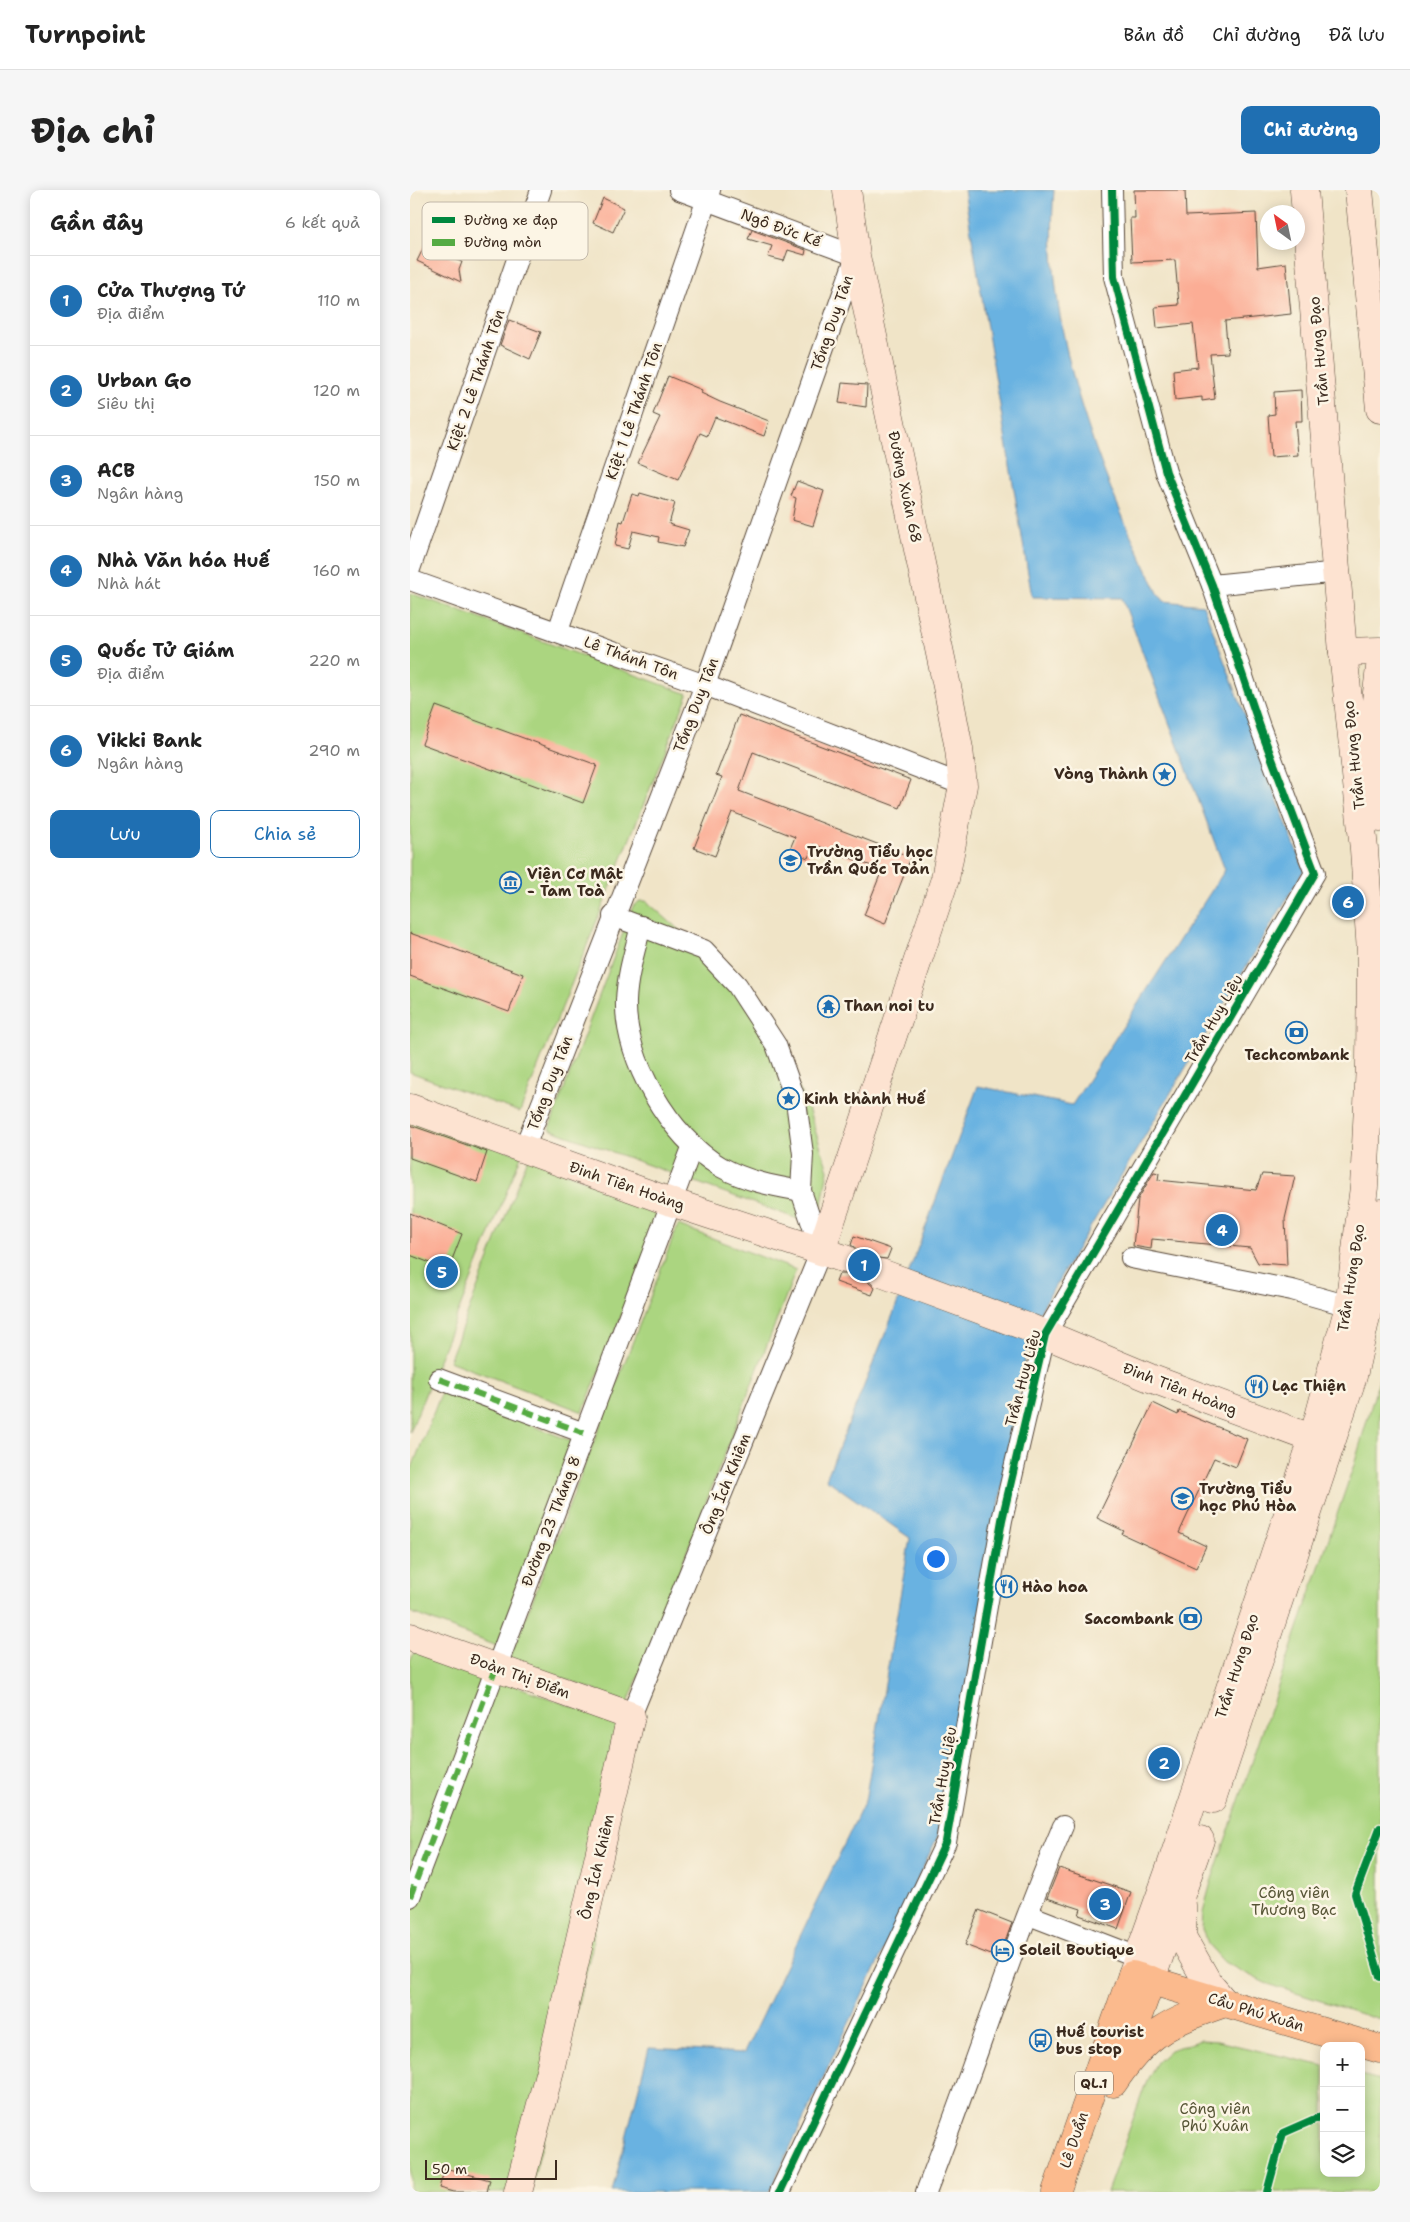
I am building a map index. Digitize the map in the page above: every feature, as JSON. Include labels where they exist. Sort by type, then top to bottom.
[{"type":"main road","name":"Đường Xuân 68","points":[[847,190],[856,256],[950,696],[959,750],[962,785]]},
{"type":"main road","name":"Trần Hưng Đạo","points":[[1141,1971],[1182,1893],[1322,1443],[1349,1306],[1364,1187],[1370,1064],[1370,952],[1364,849],[1343,652],[1338,572],[1304,190]]},
{"type":"main road","points":[[1359,190],[1377,353],[1380,409]]},
{"type":"main road","points":[[1343,652],[1380,650]]},
{"type":"main road","name":"Trần Hưng Đạo","points":[[1380,668],[1373,726],[1380,818]]},
{"type":"main road","name":"Ông Ích Khiêm","points":[[833,1255],[945,879],[962,785]]},
{"type":"main road","name":"Đinh Tiên Hoàng","points":[[410,1108],[671,1202],[833,1255]]},
{"type":"main road","name":"Trần Hưng Đạo","points":[[1141,1971],[1172,1863],[1322,1443],[1353,1376],[1372,1289],[1380,1213]]},
{"type":"main road","name":"Đinh Tiên Hoàng","points":[[881,1273],[1322,1443]]},
{"type":"main road","name":"Đoàn Thị Điểm","points":[[410,1637],[631,1716]]},
{"type":"main road","name":"Ông Ích Khiêm","points":[[518,2192],[556,2041],[631,1716]]},
{"type":"main road","points":[[1182,1893],[1182,1937],[1208,1983],[1225,2004]]},
{"type":"main road","name":"Cầu Phú Xuân","points":[[1141,1971],[1225,2004],[1380,2049]]},
{"type":"main road","name":"Lê Duẩn","points":[[1076,2192],[1113,2083],[1141,1971]]},
{"type":"main road","name":"Lê Duẩn","points":[[1056,2192],[1141,1971]]},
{"type":"main road","name":"QL.1","points":[[1113,2083],[1140,2047],[1166,2026],[1225,2004]]},
{"type":"street","name":"Kiệt 2 Lê Thánh Tôn","points":[[537,202],[541,190]]},
{"type":"street","name":"Ngô Đức Kế","points":[[679,190],[708,195],[856,256]]},
{"type":"street","points":[[1112,190],[1114,277],[1166,472],[1212,586],[1338,572]]},
{"type":"street","name":"Kiệt 1 Lê Thánh Tôn","points":[[558,631],[708,195]]},
{"type":"street","name":"Tống Duy Tân","points":[[524,1149],[613,916],[705,685],[856,256]]},
{"type":"street","name":"Kiệt 2 Lê Thánh Tôn","points":[[410,569],[517,260]]},
{"type":"street","name":"Lê Thánh Tôn","points":[[410,580],[558,631],[705,685],[962,785]]},
{"type":"street","name":"Trần Huy Liệu","points":[[780,2192],[946,1842],[1037,1332],[1315,873],[1260,727],[1212,586]]},
{"type":"street","points":[[613,916],[704,950],[737,985],[776,1045],[796,1101],[803,1154],[801,1192],[833,1255]]},
{"type":"street","points":[[641,926],[628,983],[627,1029],[642,1073],[659,1105],[693,1146],[720,1166],[744,1178],[801,1192]]},
{"type":"street","name":"Đường 23 Tháng 8","points":[[410,1897],[693,1146]]},
{"type":"street","name":"Ông Ích Khiêm","points":[[631,1716],[833,1255]]},
{"type":"street","points":[[1131,1258],[1292,1290],[1349,1306]]},
{"type":"street","points":[[439,1379],[584,1433]]},
{"type":"street","points":[[926,2192],[1041,1879],[1063,1826]]},
{"type":"street","points":[[1029,1915],[1141,1971]]},
{"type":"green space","name":"Viện Cơ Mật - Tam Toà","points":[[410,593],[688,694],[520,1112],[410,1072]]},
{"type":"green space","points":[[640,901],[646,901],[726,971],[804,1096],[828,1170],[821,1209],[803,1221],[549,1129],[633,906]]},
{"type":"green space","points":[[410,1112],[521,1156],[410,1432]]},
{"type":"green space","points":[[528,1158],[663,1210],[583,1412],[449,1361]]},
{"type":"green space","points":[[678,1225],[796,1270],[628,1703],[510,1658]]},
{"type":"green space","name":"Công viên Thương Bạc","points":[[1380,1376],[1380,2020],[1265,1983],[1224,1962],[1208,1944],[1202,1930],[1203,1912],[1211,1882],[1354,1465]]},
{"type":"green space","points":[[442,1391],[577,1443],[497,1646],[410,1612],[410,1473]]},
{"type":"green space","points":[[416,1649],[622,1725],[592,1948],[530,2192],[410,2192],[410,1661]]},
{"type":"green space","name":"Công viên Phú Xuân","points":[[1201,2040],[1217,2041],[1320,2065],[1320,2177],[1365,2177],[1365,2076],[1380,2080],[1380,2183],[1377,2192],[1107,2192],[1147,2080],[1157,2062],[1170,2050]]},
{"type":"water","points":[[964,190],[1054,190],[1053,242],[1057,294],[1066,346],[1079,398],[1096,448],[1115,498],[1158,593],[1164,601],[1203,605],[1304,870],[1030,1328],[944,1823],[769,2192],[612,2192],[649,2048],[744,2053],[865,1801],[910,1538],[826,1479],[894,1312],[978,1086],[1072,1105],[1225,870],[1122,598],[1032,597]]},
{"type":"building","points":[[1134,190],[1185,190],[1186,216],[1256,213],[1258,267],[1286,263],[1291,314],[1225,321],[1228,353],[1210,354],[1215,399],[1202,401],[1202,397],[1175,400],[1173,370],[1198,367],[1193,324],[1157,328],[1155,307],[1179,305],[1175,260],[1132,262],[1130,218],[1135,218]]},
{"type":"building","points":[[603,198],[624,208],[613,232],[593,223]]},
{"type":"building","points":[[752,230],[806,250],[805,255],[788,250],[784,261],[768,257],[772,246],[748,239]]},
{"type":"building","points":[[422,251],[422,260],[457,260],[462,262],[459,270],[461,282],[417,261]]},
{"type":"building","points":[[509,320],[541,332],[530,359],[500,345]]},
{"type":"building","points":[[668,376],[702,390],[701,393],[720,402],[769,421],[764,436],[715,417],[707,436],[700,433],[678,480],[638,463],[660,417],[653,414]]},
{"type":"building","points":[[842,383],[867,385],[866,407],[839,403]]},
{"type":"building","points":[[1301,390],[1302,421],[1295,421],[1298,455],[1271,457],[1268,415],[1275,414],[1274,392]]},
{"type":"building","points":[[797,481],[824,491],[813,526],[792,520],[796,498],[791,496]]},
{"type":"building","points":[[640,493],[675,503],[669,524],[689,530],[683,547],[658,542],[659,537],[633,531],[628,549],[615,546],[620,521],[623,522],[632,494],[639,496]]},
{"type":"building","points":[[436,706],[597,765],[583,803],[422,744]]},
{"type":"building","points":[[739,715],[911,780],[900,808],[753,752],[739,791],[911,857],[885,924],[864,915],[882,870],[813,844],[808,858],[789,851],[795,837],[732,812],[715,856],[694,848],[722,777],[716,775]]},
{"type":"building","points":[[410,933],[523,974],[509,1012],[410,976]]},
{"type":"building","points":[[410,1125],[487,1152],[477,1182],[410,1158]]},
{"type":"building","points":[[1154,1172],[1159,1173],[1158,1180],[1256,1190],[1262,1174],[1295,1176],[1285,1219],[1287,1265],[1258,1263],[1250,1248],[1152,1239],[1151,1249],[1133,1246],[1138,1199]]},
{"type":"building","points":[[410,1213],[462,1234],[448,1270],[410,1255]]},
{"type":"building","points":[[854,1236],[891,1249],[887,1259],[878,1258],[871,1261],[867,1267],[866,1276],[869,1283],[875,1288],[872,1295],[836,1282],[839,1274],[849,1274],[855,1271],[860,1264],[860,1255],[857,1249],[851,1245]]},
{"type":"building","points":[[1153,1403],[1178,1415],[1179,1411],[1247,1439],[1236,1467],[1214,1458],[1179,1533],[1206,1546],[1196,1568],[1122,1534],[1124,1531],[1097,1518]]},
{"type":"building","points":[[1059,1868],[1131,1892],[1118,1929],[1079,1915],[1081,1909],[1047,1898]]},
{"type":"building","points":[[979,1910],[1012,1923],[999,1958],[965,1945]]},
{"type":"building","points":[[445,2168],[490,2180],[487,2192],[453,2192],[439,2188]]},
{"type":"tunnel","points":[[845,1259],[881,1273]]},
{"type":"marked path","points":[[439,1379],[584,1433]]},
{"type":"marked path","points":[[410,1897],[496,1668]]},
{"type":"cycle path","points":[[780,2192],[946,1842],[1002,1520],[1045,1335],[1315,873],[1260,727],[1212,585],[1166,472],[1114,277],[1112,190]]},
{"type":"cycle path","points":[[1380,1828],[1355,1894],[1380,1977]]},
{"type":"cycle path","points":[[1267,2192],[1283,2133],[1320,2117]]},
{"type":"place","name":"Vòng Thành","points":[[1164,774]]},
{"type":"place","name":"Trường Tiểu học Trần Quốc Toản","points":[[791,861]]},
{"type":"place","name":"Viện Cơ Mật - Tam Toà","points":[[511,883]]},
{"type":"place","name":"Vikki Bank","points":[[1348,902]]},
{"type":"place","name":"Than noi tu","points":[[828,1006]]},
{"type":"place","name":"Techcombank","points":[[1297,1032]]},
{"type":"place","name":"Kinh thành Huế","points":[[788,1099]]},
{"type":"place","name":"Nhà Văn hóa Huế","points":[[1222,1230]]},
{"type":"place","name":"Cửa Thượng Tứ","points":[[864,1265]]},
{"type":"place","name":"Quốc Tử Giám","points":[[442,1272]]},
{"type":"place","name":"Lạc Thiện","points":[[1256,1386]]},
{"type":"place","name":"Trường Tiểu học Phú Hòa","points":[[1183,1498]]},
{"type":"place","name":"Hào hoa","points":[[1006,1587]]},
{"type":"place","name":"Sacombank","points":[[1190,1619]]},
{"type":"place","name":"Urban Go","points":[[1164,1763]]},
{"type":"place","name":"ACB","points":[[1105,1904]]},
{"type":"place","name":"Soleil Boutique","points":[[1003,1950]]},
{"type":"place","name":"Huế tourist bus stop","points":[[1040,2041]]}]
